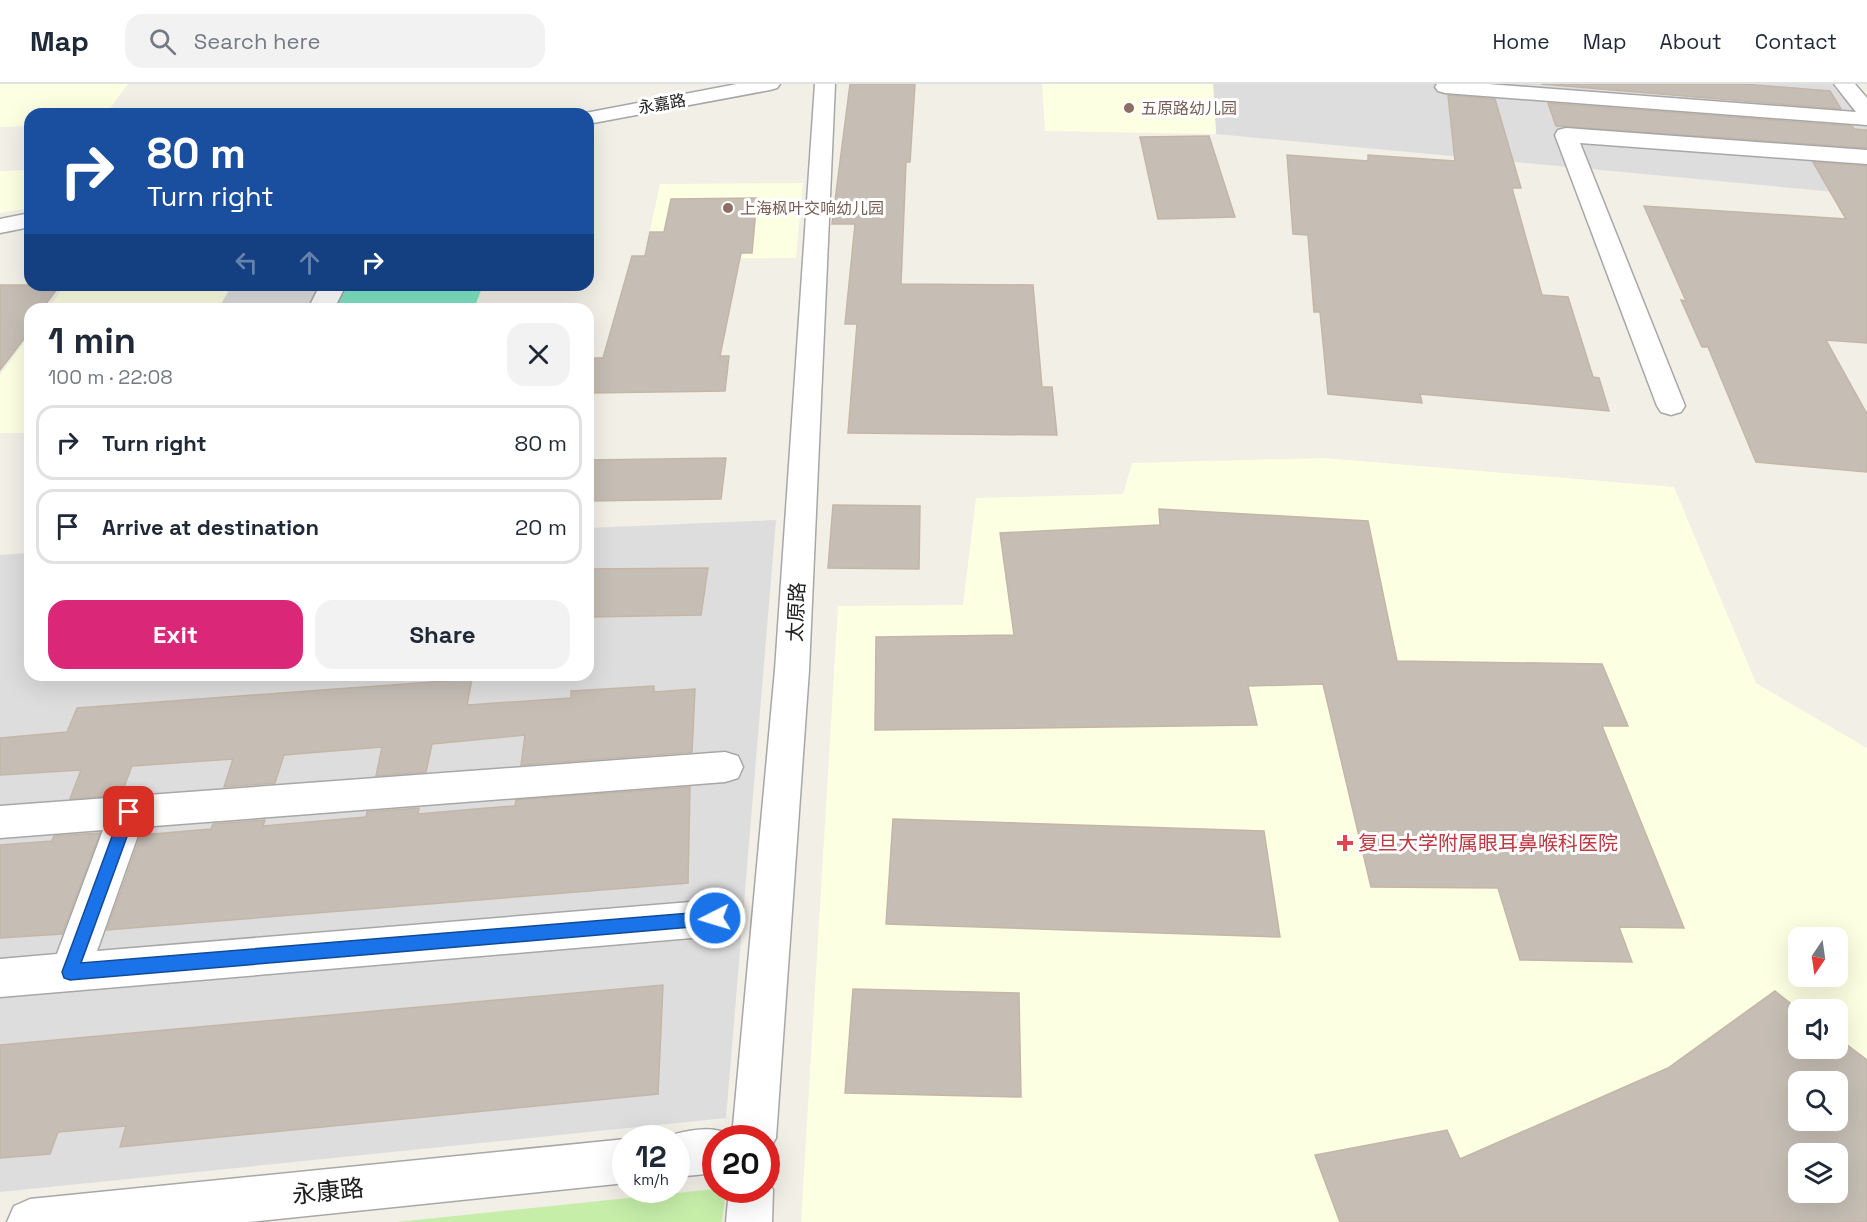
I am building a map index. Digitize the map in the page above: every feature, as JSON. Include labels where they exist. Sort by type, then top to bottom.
[{"type":"street","name":"永嘉路","points":[[594,117],[770,84]]},
{"type":"street","name":"太原路","points":[[755,1125],[792,670],[825,84]]},
{"type":"street","points":[[1844,84],[1867,112]]},
{"type":"street","points":[[1445,87],[1867,119]]},
{"type":"street","points":[[1671,406],[1566,135],[1867,157]]},
{"type":"street","points":[[0,226],[24,221]]},
{"type":"street","points":[[0,822],[725,767]]},
{"type":"street","points":[[70,972],[129,812]]},
{"type":"street","points":[[0,978],[715,918]]},
{"type":"street","name":"永康路","points":[[30,1222],[612,1162]]},
{"type":"street","points":[[749,1222],[750,1203]]},
{"type":"shaded area","points":[[0,84],[128,84],[110,108],[24,108],[24,126],[0,127]]},
{"type":"shaded area","name":"五原路幼儿园","points":[[1042,84],[1213,84],[1216,134],[1045,131]]},
{"type":"shaded area","points":[[1213,84],[1831,84],[1867,124],[1867,195],[1216,134]]},
{"type":"shaded area","points":[[24,170],[24,209],[0,213],[0,171]]},
{"type":"shaded area","name":"上海枫叶交响幼儿园","points":[[803,183],[796,258],[644,259],[660,184]]},
{"type":"shaded area","points":[[61,291],[228,291],[222,303],[52,303]]},
{"type":"shaded area","points":[[228,291],[330,291],[324,303],[222,303]]},
{"type":"shaded area","points":[[24,342],[24,433],[0,433],[0,375]]},
{"type":"shaded area","name":"复旦大学附属眼耳鼻喉科医院","points":[[1324,458],[1674,487],[1756,683],[1867,748],[1867,1222],[801,1222],[838,606],[963,605],[976,498],[1123,494],[1132,463]]},
{"type":"shaded area","points":[[776,520],[726,1118],[657,1125],[612,1125],[612,1130],[0,1192],[0,555],[24,553],[24,681],[594,681],[594,528]]},
{"type":"green space","points":[[344,291],[481,291],[476,303],[338,303]]},
{"type":"green space","points":[[702,1190],[702,1203],[724,1203],[722,1222],[397,1222],[612,1200],[612,1203],[690,1203],[690,1192]]},
{"type":"building","points":[[850,84],[915,84],[910,162],[906,162],[901,284],[1033,285],[1042,387],[1052,387],[1057,435],[848,433],[857,324],[845,324],[855,224],[832,224]]},
{"type":"building","points":[[1541,84],[1743,84],[1830,91],[1841,109]]},
{"type":"building","points":[[1448,95],[1495,99],[1521,188],[1512,188],[1542,295],[1568,297],[1593,377],[1599,378],[1609,411],[1420,394],[1422,403],[1328,394],[1320,312],[1314,312],[1308,235],[1293,234],[1287,155],[1368,161],[1368,155],[1455,161]]},
{"type":"building","points":[[1548,103],[1852,126],[1854,129],[1867,130],[1867,148],[1556,126]]},
{"type":"building","points":[[1209,136],[1235,217],[1158,219],[1140,137]]},
{"type":"building","points":[[1813,162],[1867,166],[1867,343],[1826,340],[1867,414],[1867,472],[1756,462],[1708,347],[1702,347],[1681,300],[1686,301],[1644,206],[1846,219]]},
{"type":"building","points":[[757,198],[752,253],[741,253],[720,356],[729,356],[725,391],[594,393],[594,358],[603,358],[632,256],[645,256],[650,232],[664,232],[671,199]]},
{"type":"building","points":[[0,285],[24,285],[24,291],[56,291],[46,303],[24,303],[24,339],[0,370]]},
{"type":"building","points":[[726,458],[721,499],[594,501],[594,460]]},
{"type":"building","points":[[833,505],[920,506],[919,569],[828,568]]},
{"type":"building","points":[[1159,509],[1368,521],[1397,661],[1602,664],[1628,726],[1602,726],[1684,928],[1619,927],[1632,962],[1520,960],[1498,888],[1371,887],[1323,684],[1248,686],[1257,725],[875,730],[876,637],[1014,635],[1000,533],[1160,525]]},
{"type":"building","points":[[708,568],[701,615],[594,617],[594,569]]},
{"type":"building","points":[[445,681],[472,681],[467,705],[571,698],[571,691],[654,686],[654,692],[695,689],[692,752],[521,765],[525,735],[432,744],[426,772],[376,776],[382,747],[284,755],[275,783],[224,787],[233,759],[132,766],[121,795],[70,799],[81,770],[0,775],[0,738],[67,732],[77,708]]},
{"type":"building","points":[[690,787],[688,883],[107,930],[141,835],[211,829],[213,824],[265,820],[263,826],[366,817],[367,812],[419,808],[418,814],[515,806],[516,800]]},
{"type":"building","points":[[893,819],[1264,831],[1280,937],[886,924]]},
{"type":"building","points":[[100,833],[62,934],[0,938],[0,845],[52,841],[54,836]]},
{"type":"building","points":[[663,985],[658,1094],[120,1147],[126,1126],[58,1132],[50,1154],[0,1158],[0,1045]]},
{"type":"building","points":[[853,989],[1019,993],[1021,1097],[845,1093]]},
{"type":"building","points":[[1775,991],[1788,1001],[1788,1059],[1848,1059],[1848,1046],[1867,1060],[1867,1222],[1340,1222],[1315,1155],[1447,1130],[1460,1159],[1668,1068]]},
{"type":"place","name":"五原路幼儿园","points":[[1129,108]]},
{"type":"place","name":"上海枫叶交响幼儿园","points":[[728,208]]},
{"type":"place","name":"复旦大学附属眼耳鼻喉科医院","points":[[1345,843]]},
{"type":"route","points":[[129,812],[70,972],[715,918]]}]
